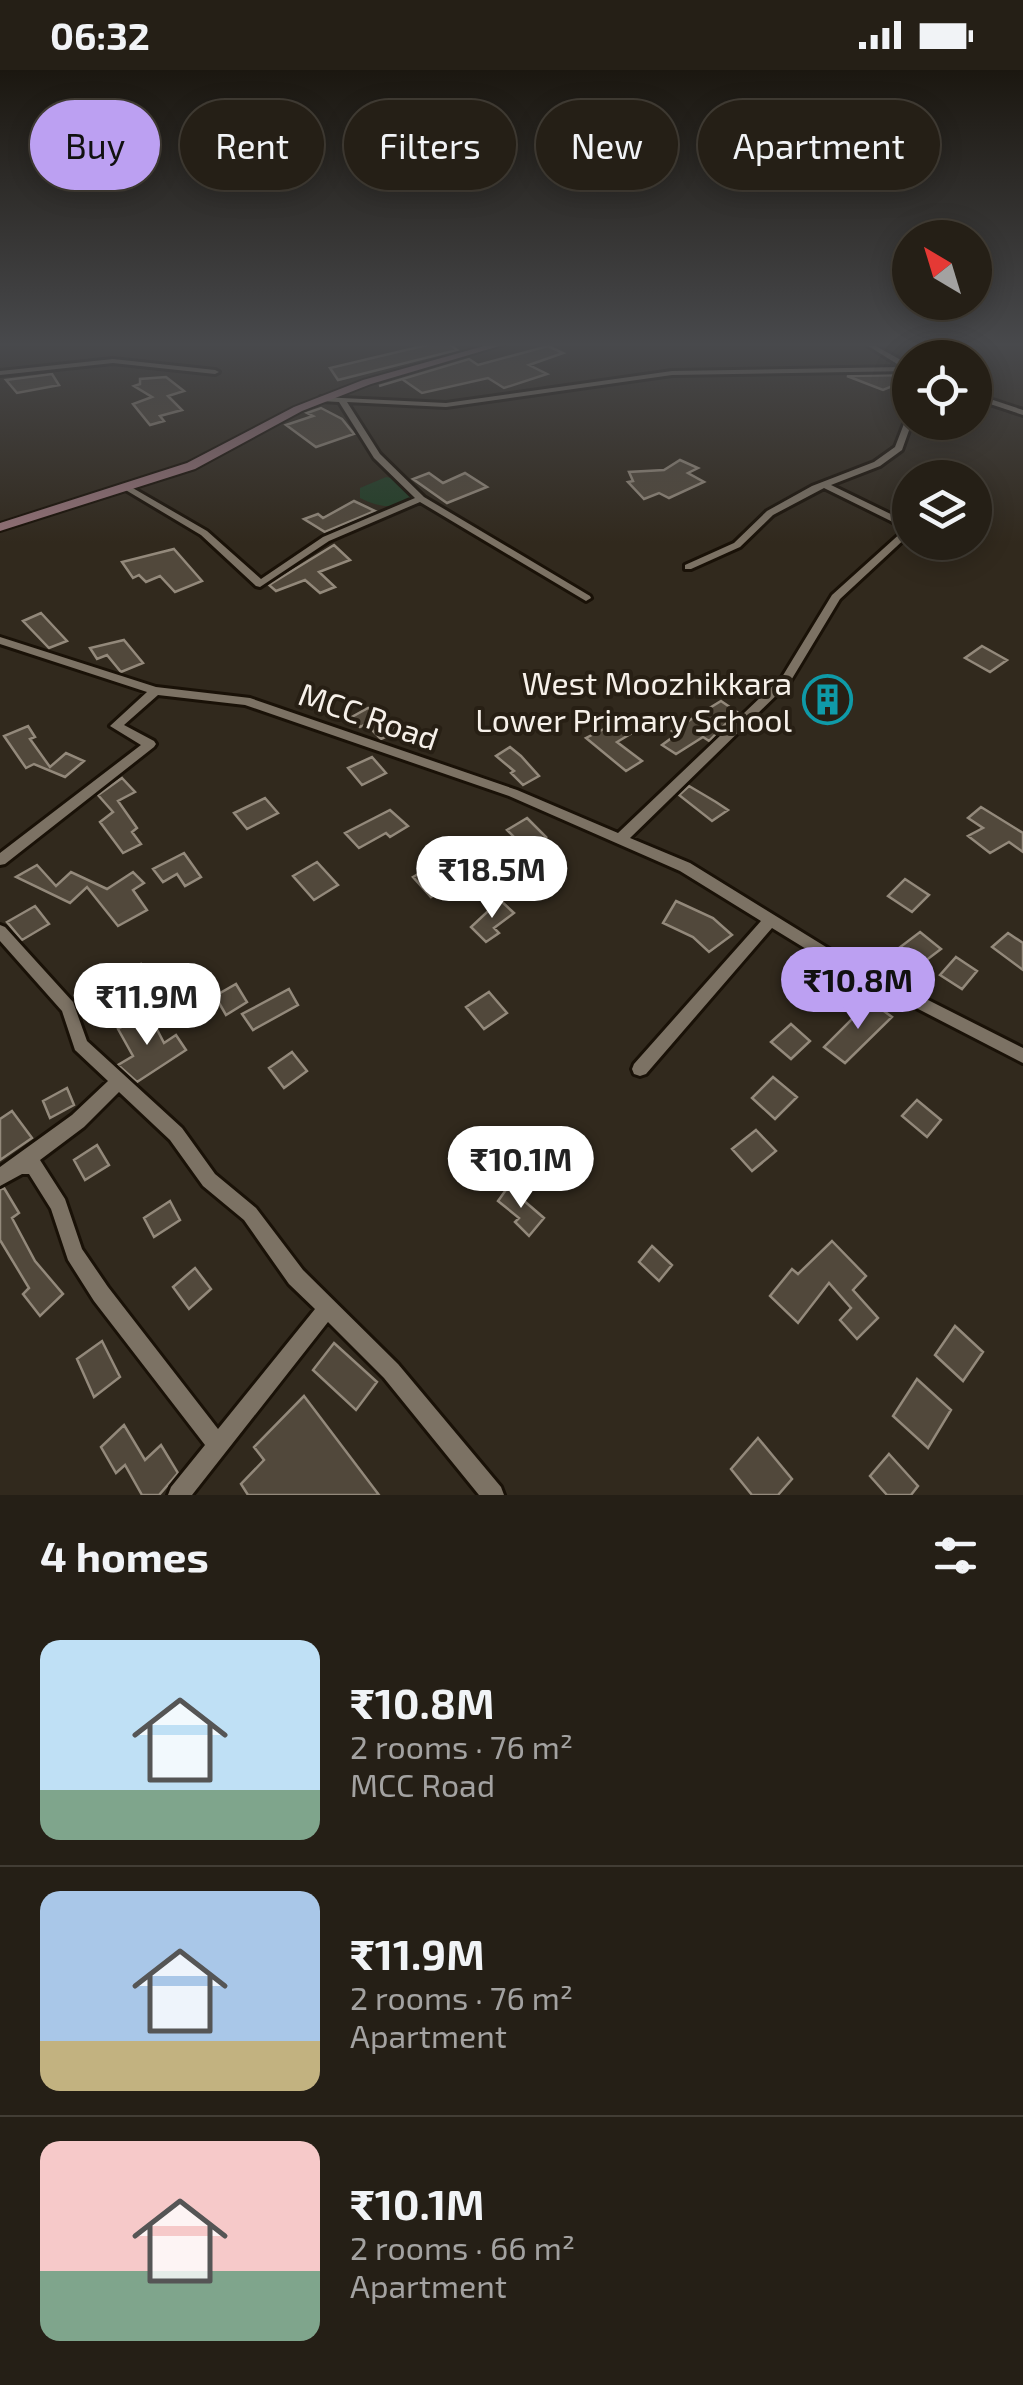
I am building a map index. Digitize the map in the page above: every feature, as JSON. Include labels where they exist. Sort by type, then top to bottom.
[{"type":"main road","points":[[0,527],[128,489],[208,458],[301,410]]},
{"type":"street","points":[[348,410],[377,456],[422,498],[586,598]]},
{"type":"street","points":[[688,566],[737,545],[770,513],[823,484],[877,464],[899,448],[902,440]]},
{"type":"street","points":[[620,839],[786,679],[836,597],[908,531],[902,522],[823,484]]},
{"type":"street","points":[[128,489],[204,533],[260,584],[326,539],[422,498]]},
{"type":"street","name":"MCC Road","points":[[0,640],[155,692],[246,701],[513,793],[686,867],[834,959],[1023,1056]]},
{"type":"street","points":[[0,860],[150,744],[116,726],[155,692]]},
{"type":"street","points":[[640,1069],[771,920]]},
{"type":"street","points":[[0,931],[68,1007],[82,1045],[176,1134],[210,1180],[250,1214],[296,1277],[391,1371],[493,1495]]},
{"type":"street","points":[[0,1178],[78,1121],[118,1082]]},
{"type":"street","points":[[20,1165],[33,1166],[40,1175],[59,1204],[74,1254],[100,1294],[218,1445]]},
{"type":"street","points":[[179,1495],[327,1309]]},
{"type":"green space","points":[[386,477],[403,480],[413,499],[386,506],[360,498],[360,488]]},
{"type":"building","points":[[138,410],[180,410],[160,416],[164,421],[150,425]]},
{"type":"building","points":[[326,410],[342,419],[354,434],[316,447],[286,425],[313,416],[307,413]]},
{"type":"building","points":[[680,460],[698,468],[688,473],[704,482],[669,498],[659,493],[644,499],[628,482],[633,481],[629,472],[664,470]]},
{"type":"building","points":[[429,473],[443,483],[465,473],[487,487],[447,503],[413,479]]},
{"type":"building","points":[[354,501],[375,511],[325,532],[304,519],[318,514],[323,518]]},
{"type":"building","points":[[334,545],[350,560],[319,572],[335,587],[320,593],[305,580],[276,591],[269,585]]},
{"type":"building","points":[[174,549],[202,581],[175,592],[160,576],[146,582],[139,575],[133,578],[122,562]]},
{"type":"building","points":[[41,613],[67,641],[49,648],[23,621]]},
{"type":"building","points":[[124,640],[143,663],[121,672],[107,655],[97,659],[90,648]]},
{"type":"building","points":[[982,646],[1007,660],[990,672],[965,658]]},
{"type":"building","points":[[721,701],[737,712],[709,741],[703,737],[676,754],[662,745],[677,734],[672,731]]},
{"type":"building","points":[[368,708],[383,721],[388,719],[399,731],[381,739],[366,724],[360,727],[350,718]]},
{"type":"building","points":[[634,714],[647,724],[617,742],[642,761],[626,771],[586,738]]},
{"type":"building","points":[[28,726],[35,737],[30,739],[50,767],[66,753],[84,761],[65,777],[34,764],[26,768],[4,736]]},
{"type":"building","points":[[510,747],[539,776],[523,785],[511,773],[514,771],[496,756]]},
{"type":"building","points":[[372,757],[386,773],[362,785],[348,768]]},
{"type":"building","points":[[122,778],[135,792],[118,801],[137,828],[132,832],[141,844],[123,853],[100,822],[113,812],[98,795]]},
{"type":"building","points":[[689,786],[728,810],[712,821],[679,795]]},
{"type":"building","points":[[265,798],[278,813],[247,829],[234,813]]},
{"type":"building","points":[[981,807],[1023,833],[1023,852],[1009,842],[990,853],[968,836],[983,828],[968,818]]},
{"type":"building","points":[[390,810],[408,826],[359,848],[345,833]]},
{"type":"building","points":[[527,818],[546,837],[526,849],[507,830]]},
{"type":"building","points":[[184,853],[201,877],[185,886],[177,874],[163,882],[153,869]]},
{"type":"building","points":[[317,862],[338,885],[314,900],[293,876]]},
{"type":"building","points":[[435,864],[454,882],[431,897],[413,877]]},
{"type":"building","points":[[37,865],[56,886],[71,872],[107,889],[133,872],[144,883],[133,890],[147,910],[118,926],[87,887],[70,903],[16,877]]},
{"type":"building","points":[[905,879],[929,895],[912,912],[888,896]]},
{"type":"building","points":[[500,900],[514,913],[494,928],[499,933],[486,942],[471,927]]},
{"type":"building","points":[[676,901],[713,918],[732,935],[709,952],[693,937],[663,923]]},
{"type":"building","points":[[35,906],[49,924],[22,940],[7,922]]},
{"type":"building","points":[[920,932],[941,949],[920,965],[899,948]]},
{"type":"building","points":[[1008,933],[1023,943],[1023,970],[992,947]]},
{"type":"building","points":[[956,957],[977,971],[962,989],[940,975]]},
{"type":"building","points":[[812,962],[840,985],[818,1004],[789,980]]},
{"type":"building","points":[[141,964],[153,980],[131,995],[119,979]]},
{"type":"building","points":[[236,984],[247,1002],[226,1015],[215,996]]},
{"type":"building","points":[[289,989],[298,1005],[253,1030],[242,1014]]},
{"type":"building","points":[[489,992],[507,1013],[484,1029],[466,1007]]},
{"type":"building","points":[[870,1001],[892,1017],[845,1063],[824,1047]]},
{"type":"building","points":[[148,1012],[164,1043],[176,1035],[186,1050],[137,1082],[118,1065],[133,1056],[118,1029]]},
{"type":"building","points":[[791,1024],[810,1041],[791,1059],[771,1042]]},
{"type":"building","points":[[292,1052],[307,1071],[284,1088],[269,1068]]},
{"type":"building","points":[[773,1077],[797,1097],[775,1119],[752,1098]]},
{"type":"building","points":[[67,1088],[74,1105],[50,1118],[43,1101]]},
{"type":"building","points":[[917,1100],[941,1120],[927,1137],[902,1116]]},
{"type":"building","points":[[12,1111],[32,1138],[0,1160],[0,1119]]},
{"type":"building","points":[[756,1130],[776,1151],[752,1171],[732,1149]]},
{"type":"building","points":[[97,1145],[109,1165],[85,1180],[74,1160]]},
{"type":"building","points":[[508,1187],[544,1218],[529,1236],[515,1222],[519,1218],[498,1201]]},
{"type":"building","points":[[4,1188],[19,1213],[12,1218],[35,1261],[63,1294],[40,1316],[23,1294],[29,1288],[0,1240],[0,1190]]},
{"type":"building","points":[[170,1201],[180,1220],[154,1237],[144,1218]]},
{"type":"building","points":[[832,1241],[866,1276],[853,1290],[878,1318],[857,1339],[840,1320],[851,1308],[829,1283],[798,1323],[770,1296],[792,1269],[798,1274]]},
{"type":"building","points":[[652,1246],[672,1265],[659,1281],[639,1262]]},
{"type":"building","points":[[195,1268],[211,1289],[189,1309],[173,1287]]},
{"type":"building","points":[[955,1326],[983,1352],[963,1381],[935,1355]]},
{"type":"building","points":[[102,1341],[120,1377],[94,1397],[77,1359]]},
{"type":"building","points":[[334,1343],[377,1382],[356,1410],[313,1370]]},
{"type":"building","points":[[917,1379],[951,1410],[928,1448],[893,1416]]},
{"type":"building","points":[[304,1396],[379,1495],[248,1495],[241,1484],[264,1460],[254,1447]]},
{"type":"building","points":[[124,1425],[145,1460],[161,1445],[178,1473],[159,1495],[142,1495],[125,1465],[116,1473],[101,1447]]},
{"type":"building","points":[[758,1438],[792,1479],[778,1495],[752,1495],[731,1469]]},
{"type":"building","points":[[889,1454],[918,1486],[911,1495],[887,1495],[870,1476]]},
{"type":"place","name":"West Moozhikkara Lower Primary School","points":[[827,700]]}]
